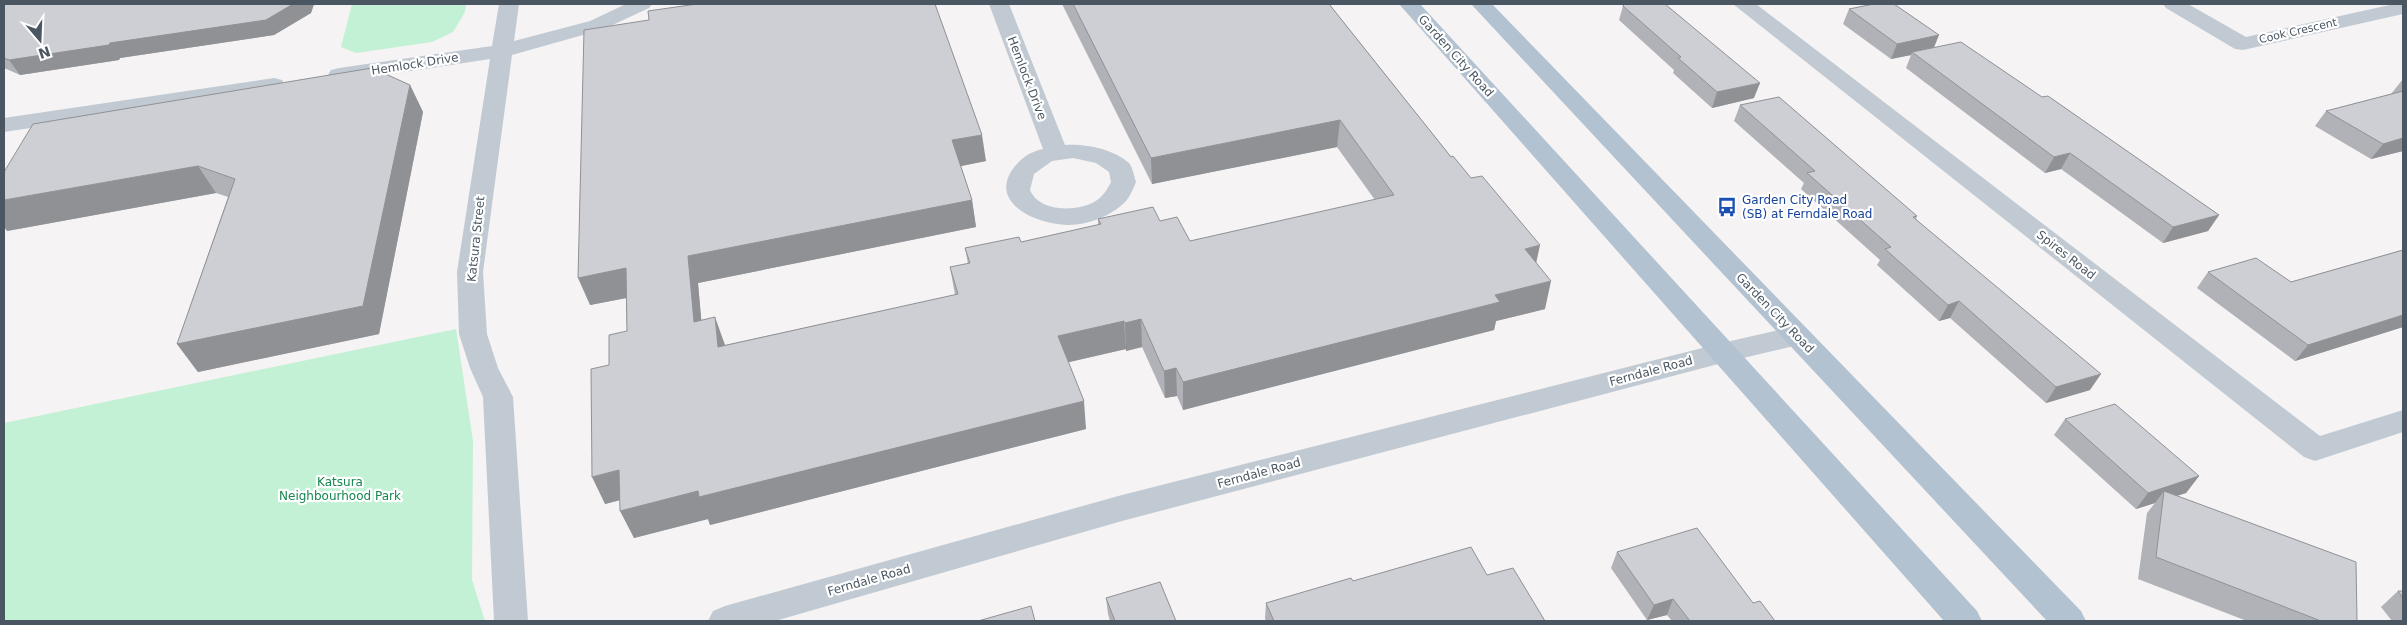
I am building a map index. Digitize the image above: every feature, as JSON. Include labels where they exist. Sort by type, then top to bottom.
[{"type":"main road","name":"Garden City Road","points":[[1409,4],[1965,621]]},
{"type":"main road","name":"Garden City Road","points":[[1481,4],[2068,621]]},
{"type":"street","name":"Katsura Street","points":[[508,4],[470,272],[474,334],[484,368],[498,397],[511,621]]},
{"type":"street","name":"Hemlock Drive","points":[[4,125],[502,51],[597,25],[642,4]]},
{"type":"street","name":"Hemlock Drive","points":[[999,4],[1056,153]]},
{"type":"street","name":"Spires Road","points":[[1743,4],[2316,449],[2403,421]]},
{"type":"street","name":"Cook Crescent","points":[[2173,4],[2243,44],[2403,8]]},
{"type":"street","name":"Ferndale Road","points":[[725,621],[1122,508],[1722,353],[1797,336]]},
{"type":"green space","points":[[352,4],[466,4],[465,12],[453,32],[432,42],[356,53],[341,47]]},
{"type":"green space","name":"Katsura Neighbourhood Park","points":[[456,329],[473,441],[472,580],[485,621],[4,621],[4,423]]},
{"type":"building","points":[[4,4],[293,4],[266,20],[9,60],[4,58]]},
{"type":"building","points":[[697,4],[935,4],[982,135],[952,140],[972,200],[688,256],[694,322],[715,317],[718,347],[958,294],[950,267],[970,263],[965,248],[1019,237],[1021,242],[1101,224],[1098,219],[1153,207],[1160,221],[1177,217],[1190,241],[1394,195],[1340,120],[1151,158],[1073,4],[1329,4],[1451,157],[1453,156],[1471,178],[1482,176],[1540,245],[1525,249],[1551,281],[1495,295],[1500,302],[1183,382],[1176,368],[1164,371],[1141,319],[1058,336],[1084,401],[699,497],[698,491],[620,511],[619,470],[592,477],[591,369],[609,365],[609,335],[627,331],[626,268],[578,278],[584,30],[649,20],[648,11]]},
{"type":"building","points":[[1624,4],[1665,4],[1760,83],[1717,92],[1678,58],[1681,57],[1623,6]]},
{"type":"building","points":[[1874,4],[1894,4],[1939,35],[1897,44],[1849,9]]},
{"type":"building","points":[[1961,42],[2042,97],[2048,96],[2219,215],[2173,227],[2070,153],[2054,157],[1912,52]]},
{"type":"building","points":[[372,68],[410,85],[363,306],[177,344],[235,179],[198,166],[4,200],[4,172],[33,124]]},
{"type":"building","points":[[2403,91],[2403,138],[2383,144],[2326,111]]},
{"type":"building","points":[[1779,97],[1917,216],[1913,217],[2101,374],[2056,387],[1959,301],[1948,305],[1885,249],[1891,247],[1807,173],[1815,171],[1740,105]]},
{"type":"building","points":[[2403,250],[2403,315],[2308,345],[2208,272],[2256,258],[2291,282]]},
{"type":"building","points":[[2115,404],[2199,476],[2148,493],[2065,419]]},
{"type":"building","points":[[2164,491],[2356,562],[2357,621],[2321,621],[2156,557]]},
{"type":"building","points":[[1697,528],[1753,603],[1760,601],[1775,621],[1690,621],[1673,599],[1654,605],[1617,552]]},
{"type":"building","points":[[1471,547],[1487,575],[1513,568],[1545,621],[1274,621],[1266,603],[1351,578],[1353,581]]},
{"type":"building","points":[[1160,582],[1176,621],[1115,621],[1106,598]]},
{"type":"building","points":[[2398,591],[2403,591],[2403,598]]},
{"type":"building","points":[[1031,606],[1035,621],[978,621]]},
{"type":"place","name":"Garden City Road (SB) at Ferndale Road","points":[[1727,207]]}]
